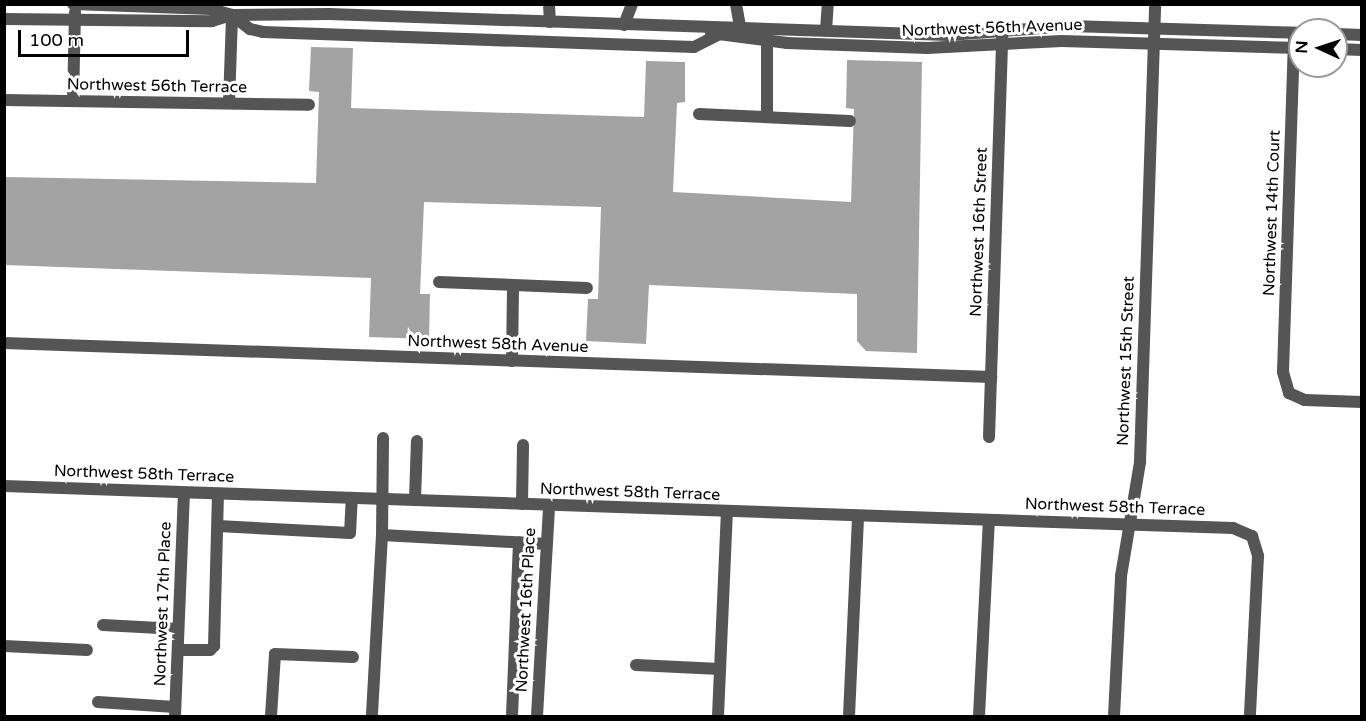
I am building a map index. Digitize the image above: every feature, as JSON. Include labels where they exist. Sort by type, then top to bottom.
[{"type":"street","name":"Northwest 56th Avenue","points":[[74,4],[212,9],[232,15]]},
{"type":"street","points":[[73,101],[74,4]]},
{"type":"street","points":[[549,4],[550,22]]},
{"type":"street","points":[[624,25],[632,4]]},
{"type":"street","points":[[736,4],[740,26]]},
{"type":"street","points":[[826,30],[828,4]]},
{"type":"street","name":"Northwest 15th Street","points":[[1114,717],[1121,576],[1140,462],[1155,4]]},
{"type":"street","name":"Northwest 56th Avenue","points":[[4,19],[212,21],[232,15],[329,14],[687,27],[740,26],[949,35],[1002,29],[1154,28],[1288,33]]},
{"type":"street","points":[[232,15],[250,29],[262,32],[694,47],[719,34]]},
{"type":"street","points":[[229,103],[232,15]]},
{"type":"street","name":"Northwest 56th Avenue","points":[[687,27],[767,41],[927,48],[1062,41],[1288,48]]},
{"type":"street","points":[[767,27],[767,117]]},
{"type":"street","name":"Northwest 16th Street","points":[[989,437],[1002,29]]},
{"type":"street","name":"Northwest 14th Court","points":[[1296,78],[1283,372],[1289,393],[1305,400],[1362,402]]},
{"type":"street","name":"Northwest 56th Terrace","points":[[4,100],[309,105]]},
{"type":"street","points":[[699,114],[850,121]]},
{"type":"street","points":[[439,282],[587,288]]},
{"type":"street","points":[[512,361],[513,286]]},
{"type":"street","name":"Northwest 58th Avenue","points":[[4,343],[991,377]]},
{"type":"street","points":[[372,714],[382,535],[383,438]]},
{"type":"street","points":[[415,501],[417,441]]},
{"type":"street","points":[[522,504],[523,445]]},
{"type":"street","name":"Northwest 58th Terrace","points":[[4,486],[1233,528],[1252,536],[1258,556],[1250,717]]},
{"type":"street","name":"Northwest 17th Place","points":[[175,712],[184,493]]},
{"type":"street","points":[[178,650],[210,650],[214,645],[218,494]]},
{"type":"street","points":[[218,526],[350,533],[352,498]]},
{"type":"street","name":"Northwest 16th Place","points":[[537,717],[549,505]]},
{"type":"street","points":[[718,717],[727,512]]},
{"type":"street","points":[[849,717],[858,516]]},
{"type":"street","points":[[979,717],[989,520]]},
{"type":"street","points":[[382,535],[547,544]]},
{"type":"street","points":[[512,717],[519,542]]},
{"type":"street","points":[[103,625],[178,629]]},
{"type":"street","points":[[4,646],[87,650]]},
{"type":"street","points":[[271,717],[275,654],[353,657]]},
{"type":"street","points":[[636,665],[720,669]]},
{"type":"street","points":[[98,702],[175,712]]},
{"type":"shaded area","points":[[311,47],[353,48],[351,108],[644,117],[646,61],[685,62],[685,102],[677,103],[673,192],[851,202],[854,109],[846,108],[847,60],[922,62],[917,353],[866,351],[857,341],[857,294],[649,285],[646,344],[586,341],[588,299],[598,299],[601,207],[424,202],[420,294],[430,294],[429,339],[369,337],[371,278],[5,265],[5,177],[316,183],[319,92],[309,91]]}]
